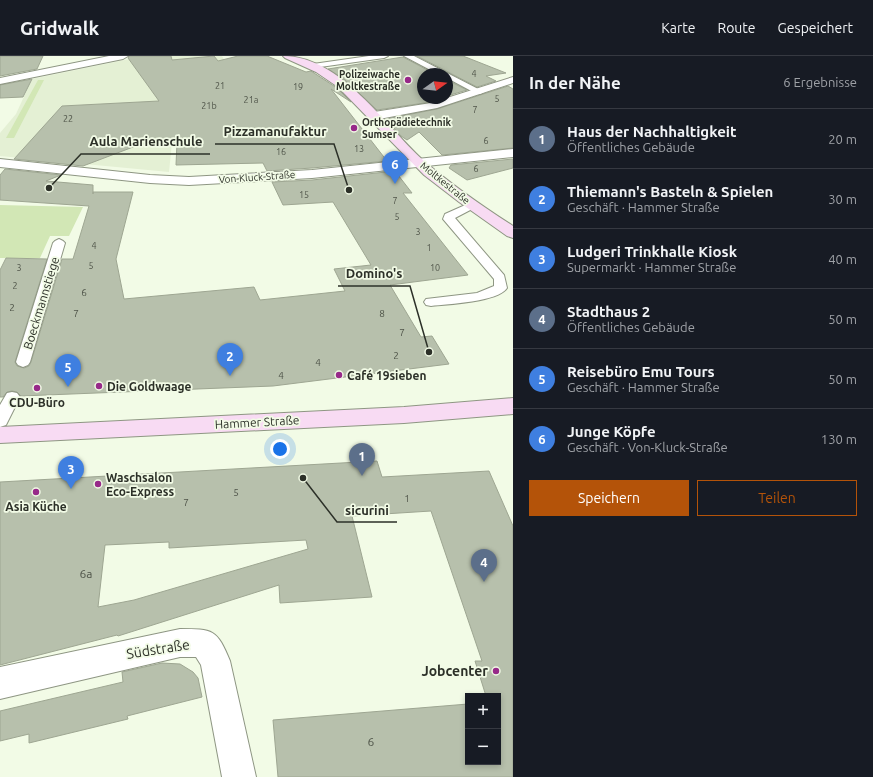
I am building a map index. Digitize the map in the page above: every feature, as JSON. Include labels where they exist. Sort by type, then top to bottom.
[{"type":"main road","name":"Moltkestraße","points":[[288,56],[312,66],[334,79],[374,116],[418,162],[472,205],[513,233]]},
{"type":"main road","name":"Hammer Straße","points":[[0,435],[404,415],[513,406]]},
{"type":"street","points":[[0,81],[123,56]]},
{"type":"street","points":[[29,75],[34,62]]},
{"type":"street","points":[[374,116],[432,106],[480,92],[513,80]]},
{"type":"street","name":"Von-Kluck-Straße","points":[[0,163],[150,179],[189,181],[297,175],[513,153]]},
{"type":"street","name":"Südstraße","points":[[0,683],[180,643],[204,643],[215,661],[239,777]]},
{"type":"lane","points":[[312,66],[384,56]]},
{"type":"lane","points":[[408,56],[432,68]]},
{"type":"lane","points":[[453,78],[480,92]]},
{"type":"lane","points":[[431,302],[489,294],[501,288],[502,285],[500,278],[449,219],[449,216],[453,213],[472,205]]},
{"type":"lane","name":"Boeckmannstiege","points":[[22,362],[59,243]]},
{"type":"lane","points":[[0,421],[12,397]]},
{"type":"shaded area","points":[[144,56],[222,56],[233,75],[173,133],[169,172],[0,156],[0,133],[16,114],[32,79]]},
{"type":"green space","points":[[38,80],[44,80],[14,138],[6,138]]},
{"type":"green space","points":[[0,205],[83,207],[69,236],[50,236],[40,258],[0,258]]},
{"type":"building","points":[[0,56],[43,56],[37,69],[0,76]]},
{"type":"building","points":[[129,56],[171,56],[172,60],[214,56],[218,61],[238,56],[267,56],[306,72],[311,71],[337,88],[351,102],[331,89],[387,161],[267,171],[263,163],[176,165],[177,143],[141,144],[83,166],[14,159],[62,106],[159,101],[128,58]]},
{"type":"building","points":[[417,56],[463,56],[506,73],[486,76],[496,81],[477,87],[453,75],[453,68],[440,68]]},
{"type":"building","points":[[403,57],[424,68],[417,68],[418,104],[377,110],[344,79],[328,69]]},
{"type":"building","points":[[32,79],[23,97],[0,98],[0,85]]},
{"type":"building","points":[[453,83],[467,90],[453,94]]},
{"type":"building","points":[[508,86],[513,89],[513,148],[442,155],[419,132],[407,140],[401,136],[386,119],[437,109]]},
{"type":"building","points":[[513,159],[513,168],[467,180],[449,168],[451,165]]},
{"type":"building","points":[[5,169],[61,175],[46,181],[93,185],[93,192],[133,192],[116,259],[124,299],[254,287],[260,300],[345,291],[334,269],[371,265],[333,202],[283,205],[272,182],[312,180],[395,171],[412,193],[403,193],[468,275],[390,285],[421,337],[432,336],[449,364],[273,386],[21,396],[17,392],[12,391],[7,392],[3,397],[0,397],[0,270],[6,258],[47,259],[15,362],[17,366],[24,368],[29,366],[31,362],[62,259],[73,259],[89,206],[0,200],[0,175]]},
{"type":"building","points":[[377,461],[382,477],[489,471],[513,526],[513,777],[278,777],[273,720],[465,704],[465,765],[501,765],[501,693],[485,693],[475,661],[482,661],[431,511],[352,516],[372,597],[280,603],[279,585],[118,636],[117,635],[0,665],[0,482]],"holes":[[[306,540],[308,549],[134,600],[98,607],[105,545],[169,542],[169,548]]]},
{"type":"building","points":[[162,663],[180,664],[193,672],[198,678],[202,697],[127,716],[128,719],[29,743],[29,734],[0,741],[0,711],[123,682],[122,672]]},
{"type":"place","name":"Polizeiwache Moltkestraße","points":[[408,80]]},
{"type":"place","name":"Orthopädietechnik Sumser","points":[[354,128]]},
{"type":"place","name":"Junge Köpfe","points":[[395,184]]},
{"type":"place","name":"Aula Marienschule","points":[[49,188]]},
{"type":"place","name":"Pizzamanufaktur","points":[[349,190]]},
{"type":"place","name":"Domino's","points":[[429,352]]},
{"type":"place","name":"Café 19sieben","points":[[339,375]]},
{"type":"place","name":"Thiemann's Basteln & Spielen","points":[[230,376]]},
{"type":"place","name":"Die Goldwaage","points":[[99,386]]},
{"type":"place","name":"Reisebüro Emu Tours","points":[[68,387]]},
{"type":"place","name":"CDU-Büro","points":[[37,388]]},
{"type":"place","name":"Haus der Nachhaltigkeit","points":[[362,476]]},
{"type":"place","name":"sicurini","points":[[303,478]]},
{"type":"place","name":"Waschsalon Eco-Express","points":[[98,484]]},
{"type":"place","name":"Ludgeri Trinkhalle Kiosk","points":[[71,489]]},
{"type":"place","name":"Asia Küche","points":[[36,492]]},
{"type":"place","name":"Stadthaus 2","points":[[484,582]]},
{"type":"place","name":"Jobcenter","points":[[496,671]]}]
